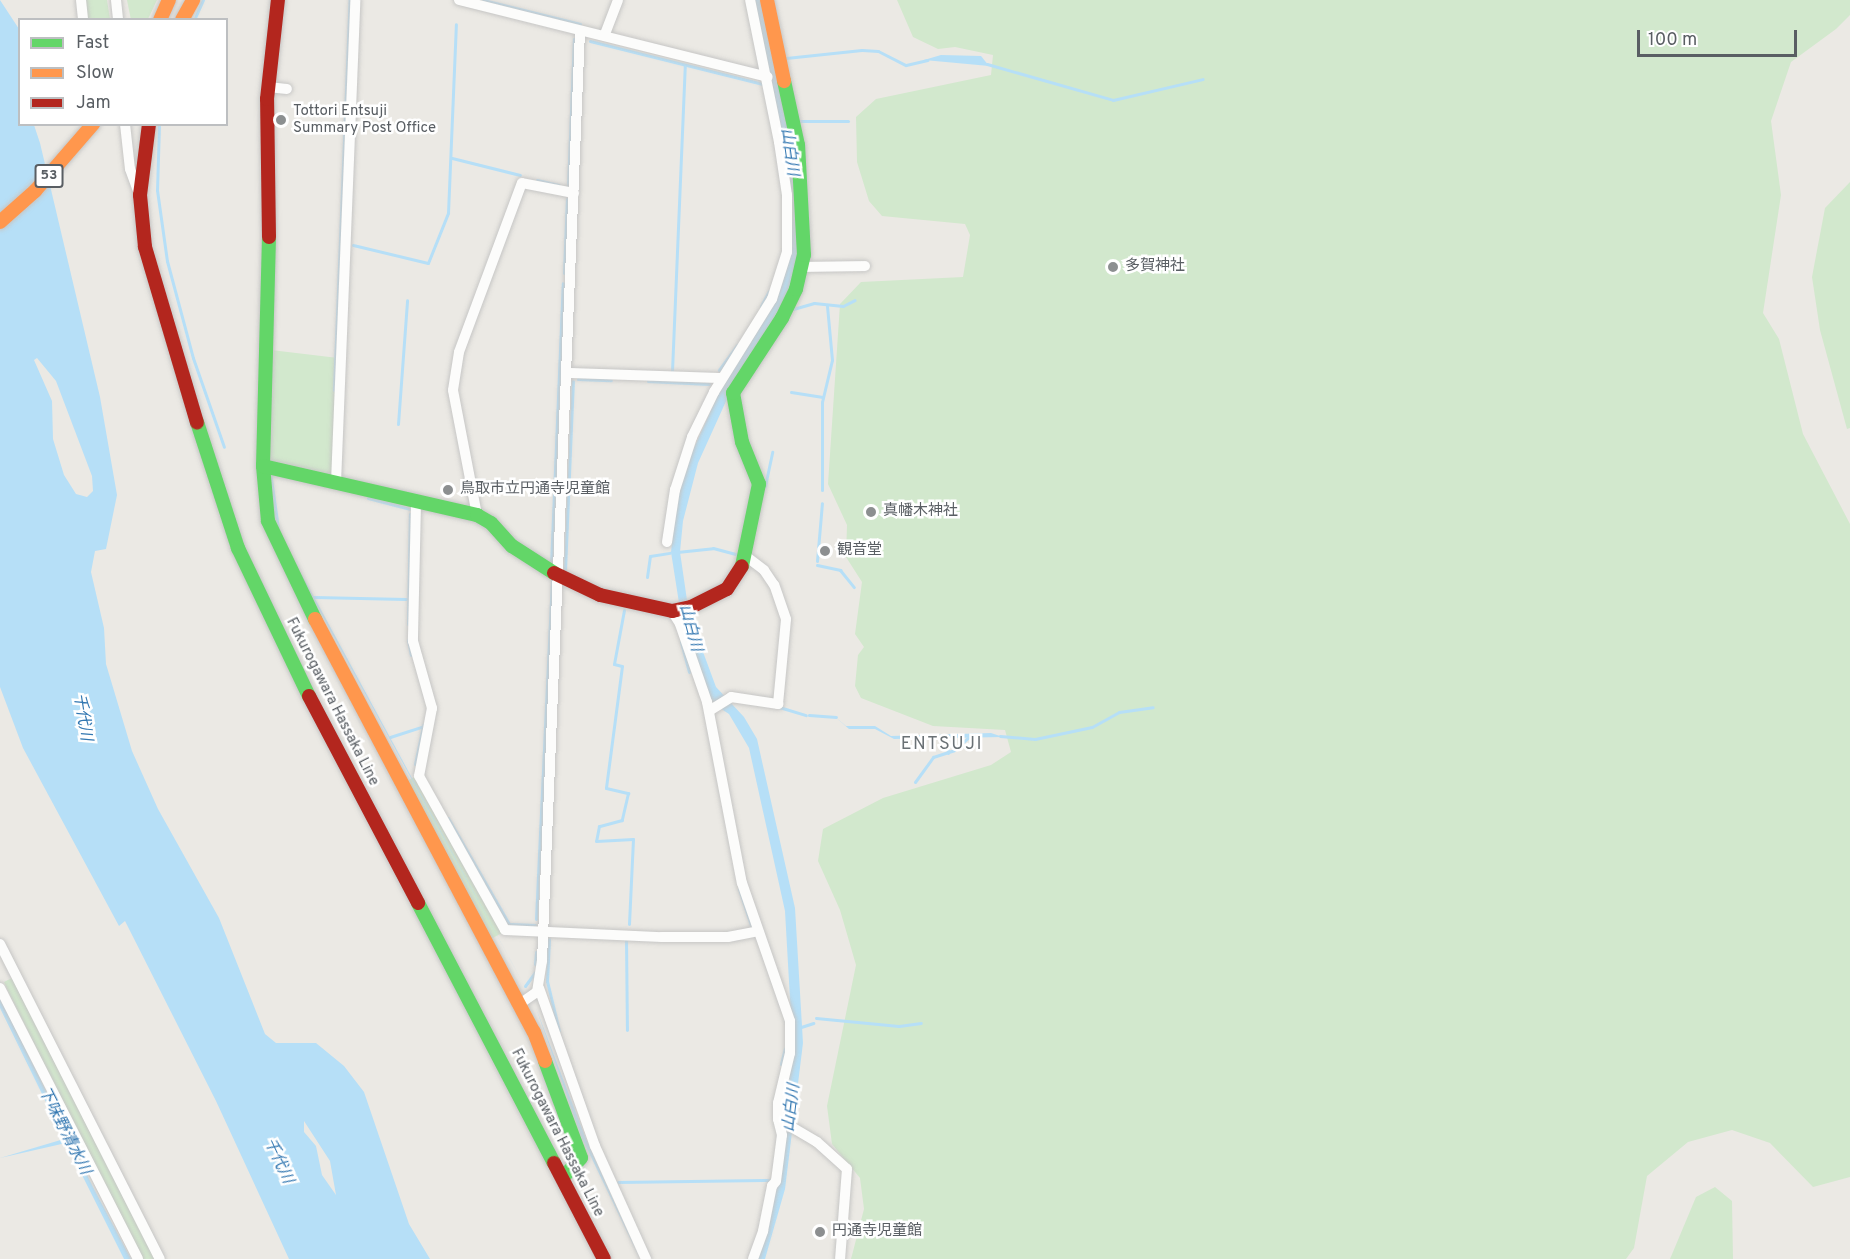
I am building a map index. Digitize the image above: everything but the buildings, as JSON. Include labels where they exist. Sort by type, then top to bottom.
[{"type":"main road","points":[[160,18],[170,0]]},
{"type":"main road","points":[[183,18],[193,0]]},
{"type":"main road","points":[[278,0],[268,87],[269,237],[263,465],[268,521],[277,545],[521,1003],[581,1158],[562,1177]]},
{"type":"main road","points":[[263,465],[416,504],[477,516],[491,523],[512,546],[558,576],[600,595],[674,611],[691,607],[727,589],[747,557],[759,484],[742,442],[733,393],[782,318],[803,267],[804,196],[798,146],[767,0]]},
{"type":"main road","name":"53","points":[[0,222],[35,191],[91,126]]},
{"type":"main road","name":"Fukurogawara Hassaka Line","points":[[149,126],[140,195],[145,247],[167,331],[238,548],[280,640],[604,1259]]},
{"type":"street","points":[[81,0],[83,18]]},
{"type":"street","points":[[116,0],[118,18]]},
{"type":"street","points":[[336,483],[355,0]]},
{"type":"street","points":[[459,0],[580,31],[605,34],[768,77]]},
{"type":"street","points":[[605,34],[618,0]]},
{"type":"street","points":[[667,542],[684,459],[722,378],[772,299],[787,252],[787,195],[768,77],[750,0]]},
{"type":"street","points":[[580,31],[568,373],[539,988],[596,1146],[645,1259]]},
{"type":"street","points":[[268,87],[287,88]]},
{"type":"street","points":[[125,126],[130,169],[140,195]]},
{"type":"street","points":[[477,516],[453,390],[459,352],[522,183],[574,193]]},
{"type":"street","points":[[803,267],[865,266]]},
{"type":"street","points":[[568,373],[722,378]]},
{"type":"street","points":[[416,504],[413,641],[432,708],[419,776],[506,930],[662,938],[728,937],[758,931]]},
{"type":"street","points":[[709,711],[731,697],[778,704],[786,619],[764,570],[747,557]]},
{"type":"street","points":[[674,611],[709,711],[742,883],[792,1034],[780,1120],[782,1135],[776,1181],[772,1186],[763,1232],[753,1259]]},
{"type":"street","points":[[0,944],[160,1259]]},
{"type":"street","points":[[0,987],[138,1259]]},
{"type":"street","points":[[521,1003],[539,988]]},
{"type":"street","points":[[780,1120],[796,1128],[847,1169],[840,1259]]},
{"type":"green space","points":[[84,0],[107,0],[110,18],[87,18]]},
{"type":"green space","points":[[127,0],[157,0],[148,18],[131,18]]},
{"type":"green space","points":[[897,0],[1850,0],[1850,15],[1836,29],[1791,62],[1771,121],[1781,195],[1763,313],[1779,339],[1803,434],[1850,524],[1850,1177],[1813,1187],[1770,1143],[1732,1130],[1688,1142],[1647,1176],[1634,1248],[1626,1259],[851,1259],[864,1209],[860,1178],[832,1144],[827,1106],[856,965],[840,910],[818,861],[823,829],[883,798],[991,765],[1011,752],[1005,730],[933,726],[861,698],[855,686],[858,655],[864,647],[855,634],[862,582],[846,557],[847,525],[828,484],[840,304],[861,282],[963,277],[970,235],[965,224],[882,216],[869,201],[857,162],[856,117],[876,99],[991,75],[993,55],[955,47],[938,49],[913,37]]},
{"type":"green space","points":[[1850,182],[1850,428],[1847,429],[1820,330],[1812,277],[1825,208]]},
{"type":"green space","points":[[271,350],[338,358],[334,475],[267,460]]},
{"type":"green space","points":[[416,776],[503,933],[492,938],[406,782]]},
{"type":"green space","points":[[14,977],[156,1259],[142,1259],[4,982]]},
{"type":"green space","points":[[1715,1187],[1732,1201],[1733,1259],[1670,1259],[1696,1197]]},
{"type":"water","name":"千代川","points":[[0,0],[18,27],[18,126],[34,126],[40,143],[100,397],[117,495],[106,549],[95,551],[91,572],[104,628],[106,664],[132,751],[158,809],[219,918],[265,1034],[276,1043],[316,1043],[344,1066],[364,1092],[409,1224],[430,1259],[289,1259],[216,1101],[125,921],[119,926],[23,748],[0,687]],"holes":[[[37,358],[56,381],[92,476],[93,491],[87,497],[76,494],[64,475],[53,439],[52,401],[34,360]],[[304,1121],[330,1161],[336,1195],[322,1175],[316,1146],[304,1132]]]},
{"type":"water","name":"山白川","points":[[755,0],[764,0],[784,93],[801,227],[791,291],[737,377],[698,463],[683,521],[680,552],[689,614],[716,687],[744,717],[757,739],[795,908],[803,1043],[785,1189],[765,1259],[755,1259],[783,1127],[793,1052],[785,911],[749,748],[729,714],[712,703],[682,622],[671,552],[677,497],[688,461],[728,373],[780,291],[790,257],[793,211],[789,172]]},
{"type":"water","points":[[941,55],[981,56],[989,66],[924,60]]},
{"type":"water","points":[[269,451],[281,536],[524,985],[280,538],[270,497]]},
{"type":"water","points":[[833,715],[846,726],[875,726],[891,736],[991,733],[1003,737],[894,739],[875,729],[849,729]]},
{"type":"water","name":"下味野清水川","points":[[0,997],[131,1259],[124,1259],[66,1143],[0,1158],[64,1139],[0,1008]]},
{"type":"water","points":[[536,1008],[586,1139],[640,1259],[581,1136]]},
{"type":"waterway","points":[[195,18],[203,0]]},
{"type":"waterway","points":[[334,390],[350,0]]},
{"type":"waterway","points":[[483,0],[580,24]]},
{"type":"waterway","points":[[353,245],[428,263],[448,213],[456,24]]},
{"type":"waterway","points":[[568,187],[574,39]]},
{"type":"waterway","points":[[590,41],[763,84]]},
{"type":"waterway","points":[[786,58],[862,50],[878,51],[906,65],[927,60]]},
{"type":"waterway","points":[[987,64],[1113,100],[1203,79]]},
{"type":"waterway","points":[[672,371],[685,65]]},
{"type":"waterway","name":"山白川","points":[[799,121],[848,121]]},
{"type":"waterway","points":[[159,126],[157,190],[167,261],[193,358],[224,447]]},
{"type":"waterway","points":[[452,158],[520,175]]},
{"type":"waterway","points":[[537,180],[558,185]]},
{"type":"waterway","points":[[564,273],[567,199]]},
{"type":"waterway","points":[[551,565],[563,283]]},
{"type":"waterway","points":[[761,306],[769,291]]},
{"type":"waterway","points":[[398,424],[407,300]]},
{"type":"waterway","points":[[793,309],[814,303],[843,306],[855,300]]},
{"type":"waterway","points":[[822,490],[822,402],[832,360],[827,306]]},
{"type":"waterway","points":[[719,370],[737,345]]},
{"type":"waterway","points":[[578,379],[611,380]]},
{"type":"waterway","points":[[565,570],[573,381]]},
{"type":"waterway","points":[[648,381],[709,384]]},
{"type":"waterway","points":[[791,392],[823,397]]},
{"type":"waterway","points":[[765,486],[772,452]]},
{"type":"waterway","points":[[368,498],[410,509]]},
{"type":"waterway","points":[[817,561],[822,503]]},
{"type":"waterway","points":[[408,624],[410,514]]},
{"type":"waterway","points":[[677,552],[713,548],[742,556]]},
{"type":"waterway","points":[[647,577],[650,556],[670,553]]},
{"type":"waterway","points":[[817,565],[840,570],[854,587]]},
{"type":"waterway","points":[[536,919],[552,579]]},
{"type":"waterway","points":[[314,597],[406,599]]},
{"type":"waterway","points":[[624,610],[614,664],[622,666],[606,788],[628,793],[622,820],[599,826],[596,841],[633,839],[629,924]]},
{"type":"waterway","points":[[408,640],[411,655]]},
{"type":"waterway","name":"山白川","points":[[681,642],[689,672]]},
{"type":"waterway","points":[[779,707],[806,715]]},
{"type":"waterway","points":[[1000,736],[1035,739],[1092,727],[1119,712],[1153,707]]},
{"type":"waterway","points":[[809,715],[836,717]]},
{"type":"waterway","points":[[415,764],[423,725]]},
{"type":"waterway","points":[[390,737],[421,727]]},
{"type":"waterway","points":[[915,782],[933,757],[954,750],[970,736]]},
{"type":"waterway","points":[[947,739],[948,753]]},
{"type":"waterway","points":[[448,818],[509,924],[535,925]]},
{"type":"waterway","points":[[739,889],[752,928]]},
{"type":"waterway","points":[[549,939],[547,981],[559,1031]]},
{"type":"waterway","points":[[626,939],[627,1030]]},
{"type":"waterway","points":[[535,964],[536,952]]},
{"type":"waterway","points":[[525,986],[535,972]]},
{"type":"waterway","points":[[816,1018],[899,1026],[921,1023]]},
{"type":"waterway","points":[[801,1027],[813,1023]]},
{"type":"waterway","points":[[781,1064],[785,1048]]},
{"type":"waterway","points":[[618,1182],[770,1180]]},
{"type":"traffic: fast","points":[[742,566],[759,484],[742,442],[733,393],[782,318],[796,289],[804,255],[798,145],[784,81]]},
{"type":"traffic: fast","points":[[269,237],[263,466],[268,521],[315,619]]},
{"type":"traffic: fast","points":[[197,422],[238,548],[309,696]]},
{"type":"traffic: fast","points":[[263,466],[477,515],[491,523],[512,546],[554,573]]},
{"type":"traffic: fast","points":[[418,903],[554,1163]]},
{"type":"traffic: fast","points":[[545,1061],[581,1158],[563,1177]]},
{"type":"traffic: slow","points":[[161,18],[169,0]]},
{"type":"traffic: slow","points":[[183,18],[193,0]]},
{"type":"traffic: slow","points":[[767,0],[784,81]]},
{"type":"traffic: slow","points":[[0,222],[35,191],[91,126]]},
{"type":"traffic: slow","points":[[315,619],[534,1032],[545,1061]]},
{"type":"traffic: jam","points":[[269,237],[267,99],[278,0]]},
{"type":"traffic: jam","points":[[149,126],[140,195],[145,247],[197,422]]},
{"type":"traffic: jam","points":[[554,573],[600,595],[672,611],[691,607],[727,589],[742,566]]},
{"type":"traffic: jam","points":[[309,696],[418,903]]},
{"type":"traffic: jam","points":[[554,1163],[604,1259]]},
{"type":"place","name":"Tottori Entsuji Summary Post Office","points":[[281,120]]},
{"type":"place","name":"多賀神社","points":[[1113,267]]},
{"type":"place","name":"鳥取市立円通寺児童館","points":[[448,490]]},
{"type":"place","name":"真幡木神社","points":[[871,512]]},
{"type":"place","name":"観音堂","points":[[825,551]]},
{"type":"place","name":"円通寺児童館","points":[[820,1232]]},
{"type":"district","name":"ENTSUJI","points":[[942,745]]}]
